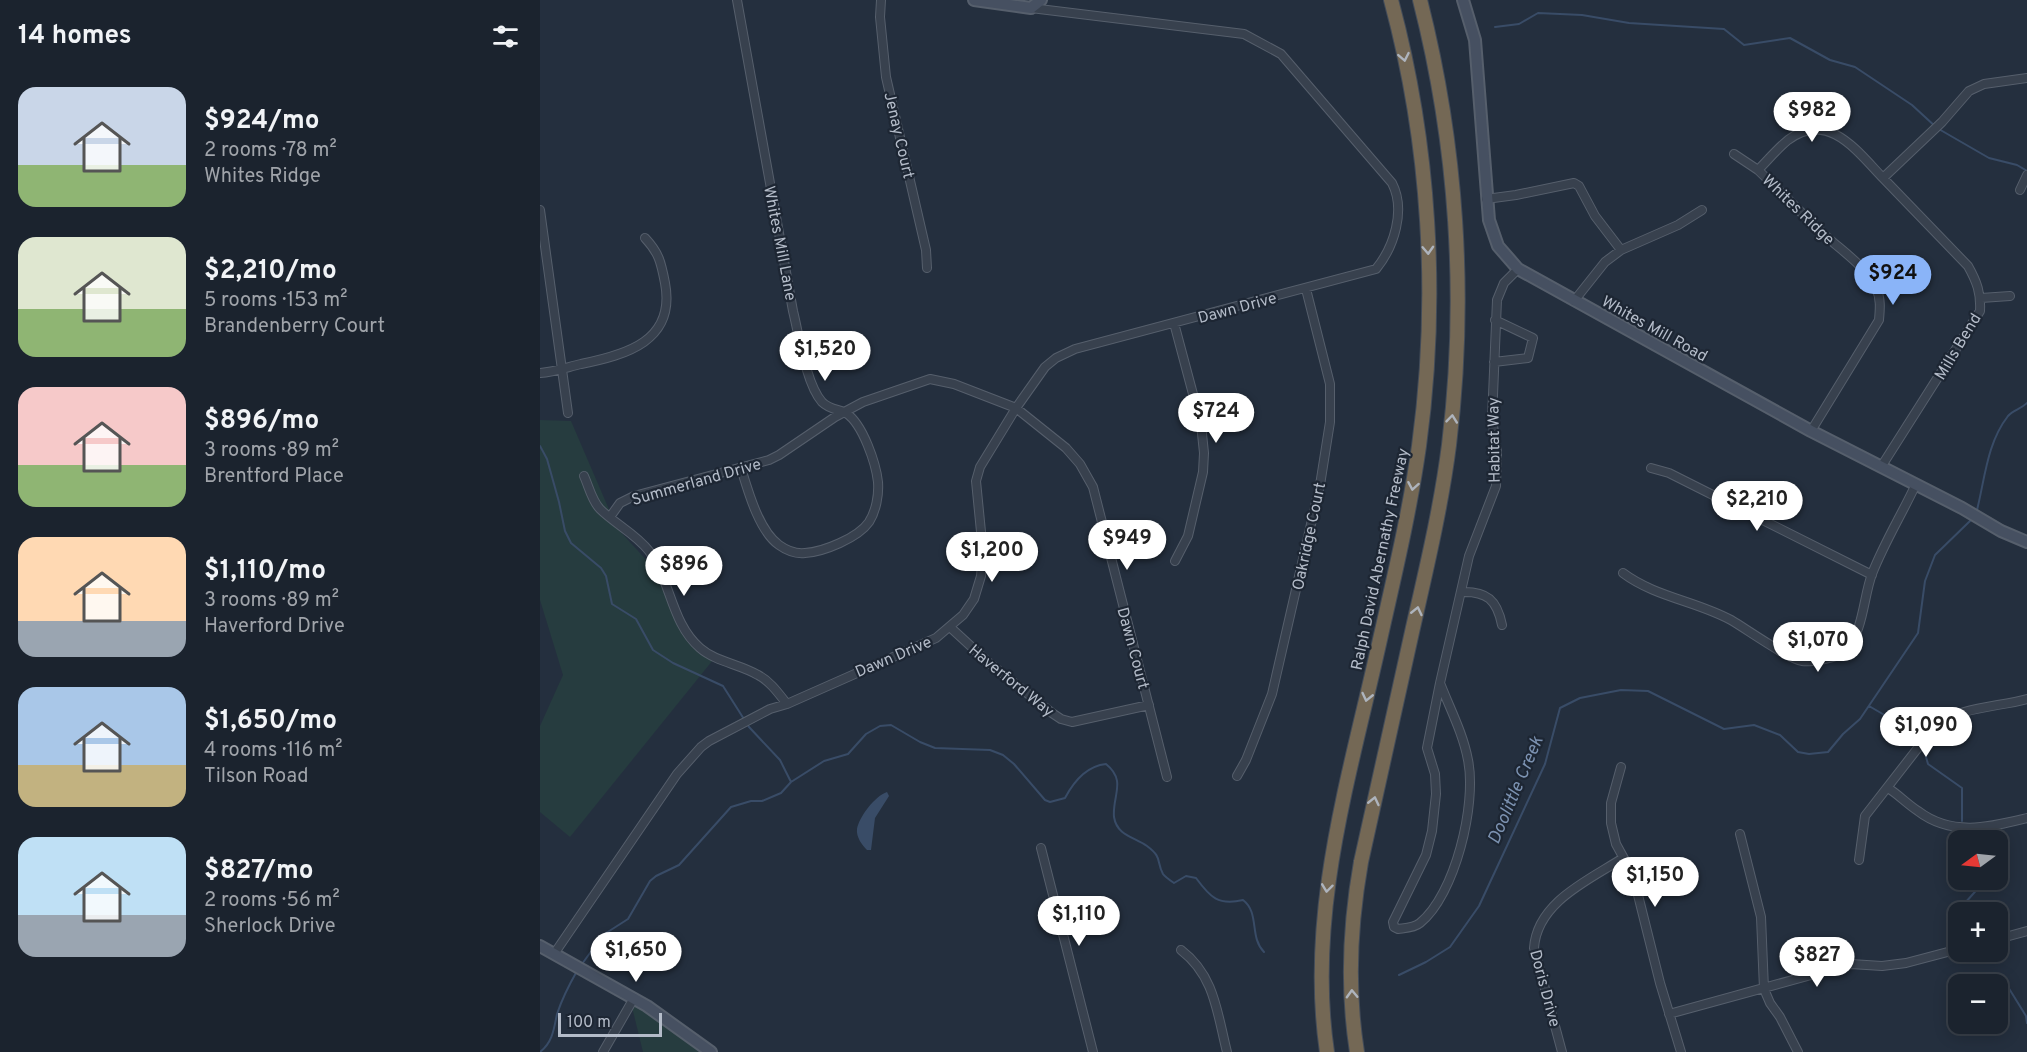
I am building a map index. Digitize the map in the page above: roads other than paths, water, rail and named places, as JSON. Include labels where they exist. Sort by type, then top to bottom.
[{"type":"highway","name":"Ralph David Abernathy Freeway","points":[[1327,1052],[1322,972],[1328,879],[1412,490],[1423,407],[1427,349],[1428,264],[1423,177],[1411,95],[1391,0]]},
{"type":"highway","points":[[1357,1052],[1351,974],[1356,891],[1435,533],[1449,446],[1456,367],[1457,278],[1451,171],[1441,94],[1420,0]]},
{"type":"street","name":"Whites Mill Lane","points":[[737,0],[782,252],[804,357],[813,386],[822,401],[831,408],[846,412],[865,438],[873,456],[878,485],[876,505],[869,521],[861,530],[842,542],[805,553],[794,552],[778,545],[770,536],[758,515],[741,468]]},
{"type":"street","name":"Jenay Court","points":[[881,0],[880,18],[886,77],[926,250],[927,268]]},
{"type":"street","points":[[974,0],[1030,4],[1041,0]]},
{"type":"street","name":"Whites Mill Road","points":[[1463,0],[1476,50],[1489,220],[1504,255],[1518,269],[1811,431],[1962,508],[2001,531],[2027,542]]},
{"type":"street","name":"Dawn Drive","points":[[554,954],[677,774],[701,747],[719,735],[770,709],[787,704],[936,638],[951,628],[963,615],[974,598],[981,576],[982,552],[976,482],[980,467],[1044,367],[1056,358],[1076,349],[1376,269],[1393,243],[1397,210],[1394,187],[1281,54],[1275,50],[1244,34],[1030,4]]},
{"type":"street","points":[[1883,178],[1935,129],[1969,91],[1984,84],[2027,78]]},
{"type":"street","name":"Whites Ridge","points":[[1758,170],[1783,144],[1797,135],[1809,130],[1823,130],[1844,138],[1883,178]]},
{"type":"street","name":"Whites Ridge","points":[[1734,154],[1758,170],[1858,264],[1878,291],[1879,320],[1811,431]]},
{"type":"street","points":[[2020,190],[2027,175]]},
{"type":"street","name":"Mills Bend","points":[[1881,467],[1980,312],[1978,283],[1968,266],[1883,178]]},
{"type":"street","points":[[1486,199],[1574,183],[1579,186],[1592,210],[1621,250]]},
{"type":"street","points":[[540,210],[568,413]]},
{"type":"street","points":[[1575,301],[1605,262],[1621,250],[1678,225],[1702,210]]},
{"type":"street","points":[[540,373],[621,355],[646,342],[657,330],[667,307],[666,287],[657,250],[645,238]]},
{"type":"street","name":"Habitat Way","points":[[1440,683],[1453,717],[1461,730],[1469,762],[1469,797],[1465,826],[1448,885],[1433,910],[1418,925],[1398,929],[1394,927],[1393,922],[1426,855],[1432,831],[1437,794],[1435,774],[1427,748],[1440,683],[1469,556],[1496,486],[1497,452],[1492,419],[1495,320],[1500,291],[1504,283],[1518,269]]},
{"type":"street","name":"Oakridge Court","points":[[1237,776],[1246,760],[1272,694],[1320,485],[1330,422],[1330,384],[1306,289]]},
{"type":"street","points":[[1980,298],[2010,296]]},
{"type":"street","points":[[1494,362],[1528,358],[1533,338],[1495,320]]},
{"type":"street","points":[[1174,323],[1201,424],[1204,453],[1203,472],[1188,536],[1175,561]]},
{"type":"street","name":"Summerland Drive","points":[[610,517],[620,503],[634,496],[741,468],[779,455],[835,417],[863,402],[930,379],[954,384],[1016,408]]},
{"type":"street","name":"Dawn Court","points":[[1016,408],[1066,448],[1080,464],[1093,487],[1167,777]]},
{"type":"street","points":[[1651,468],[1669,473],[1872,575]]},
{"type":"street","points":[[584,476],[600,508],[648,550],[658,567],[687,635],[702,649],[759,675],[775,688],[787,704]]},
{"type":"street","points":[[1623,573],[1639,584],[1729,619],[1800,661],[1818,660],[1844,652],[1853,638],[1863,614],[1872,575],[1916,484]]},
{"type":"street","points":[[1461,592],[1482,594],[1494,603],[1500,612],[1502,626]]},
{"type":"street","name":"Haverford Way","points":[[951,628],[988,662],[1061,719],[1072,722],[1149,705]]},
{"type":"street","points":[[1859,860],[1865,816],[1935,726],[1943,719],[2027,699]]},
{"type":"street","points":[[1621,767],[1611,803],[1611,823],[1616,844],[1633,875],[1680,1052]]},
{"type":"street","points":[[1888,788],[1925,816],[1954,827],[1989,827],[2027,818]]},
{"type":"street","points":[[1740,834],[1761,917],[1764,989],[1797,1052]]},
{"type":"street","points":[[1041,848],[1093,1052]]},
{"type":"street","name":"Doris Drive","points":[[1562,1052],[1534,948],[1534,938],[1547,912],[1562,898],[1623,858]]},
{"type":"street","points":[[2008,937],[2027,932]]},
{"type":"street","points":[[540,946],[634,998],[711,1052]]},
{"type":"street","points":[[1181,950],[1199,966],[1207,978],[1227,1052]]},
{"type":"street","points":[[1669,1014],[1851,964],[1890,965],[1948,952]]},
{"type":"street","points":[[603,1052],[634,998]]},
{"type":"water","points":[[887,792],[889,796],[875,818],[871,850],[867,850],[857,835],[858,824],[873,802]]},
{"type":"waterway","points":[[1495,27],[1519,24],[1538,13],[1582,15],[1629,23],[1724,29],[1744,45],[1790,38],[1830,60],[1855,67],[1912,105],[1937,128],[1989,158],[2017,165],[2027,171]]},
{"type":"waterway","name":"Doolittle Creek","points":[[1977,510],[1995,438],[2008,416],[2027,403]]},
{"type":"waterway","points":[[540,446],[547,459],[565,531],[571,543],[601,568],[606,576],[612,604],[636,619],[653,650],[673,663],[723,686],[749,727],[780,760],[791,782]]},
{"type":"waterway","name":"Doolittle Creek","points":[[1399,975],[1450,947],[1479,906],[1545,764],[1560,708],[1580,698],[1621,690],[1648,691],[1724,729],[1754,725],[1780,735],[1798,752],[1809,754],[1828,752],[1860,719],[1918,633],[1925,581],[1935,555],[1971,520]]},
{"type":"waterway","points":[[1869,706],[1917,734]]},
{"type":"waterway","name":"Doolittle Creek","points":[[582,964],[603,935],[628,919],[650,881],[679,865],[731,807],[751,801],[762,801],[781,793],[791,782],[824,761],[848,754],[866,734],[880,726],[891,725],[935,748],[990,750],[1003,755],[1014,764],[1045,800],[1050,802],[1065,798],[1082,775],[1099,765],[1106,764],[1116,776],[1114,817],[1119,828],[1152,850],[1163,874],[1174,883],[1186,876],[1196,878],[1210,895],[1221,901],[1243,900],[1251,912],[1259,946],[1264,952]]},
{"type":"waterway","points":[[1926,757],[1928,764],[1962,788],[1962,821]]},
{"type":"waterway","points":[[1966,902],[1977,890]]},
{"type":"waterway","name":"Doolittle Creek","points":[[540,1052],[550,1039],[561,1003],[577,971]]},
{"type":"waterway","points":[[2008,987],[2026,1016],[2027,1023]]}]
